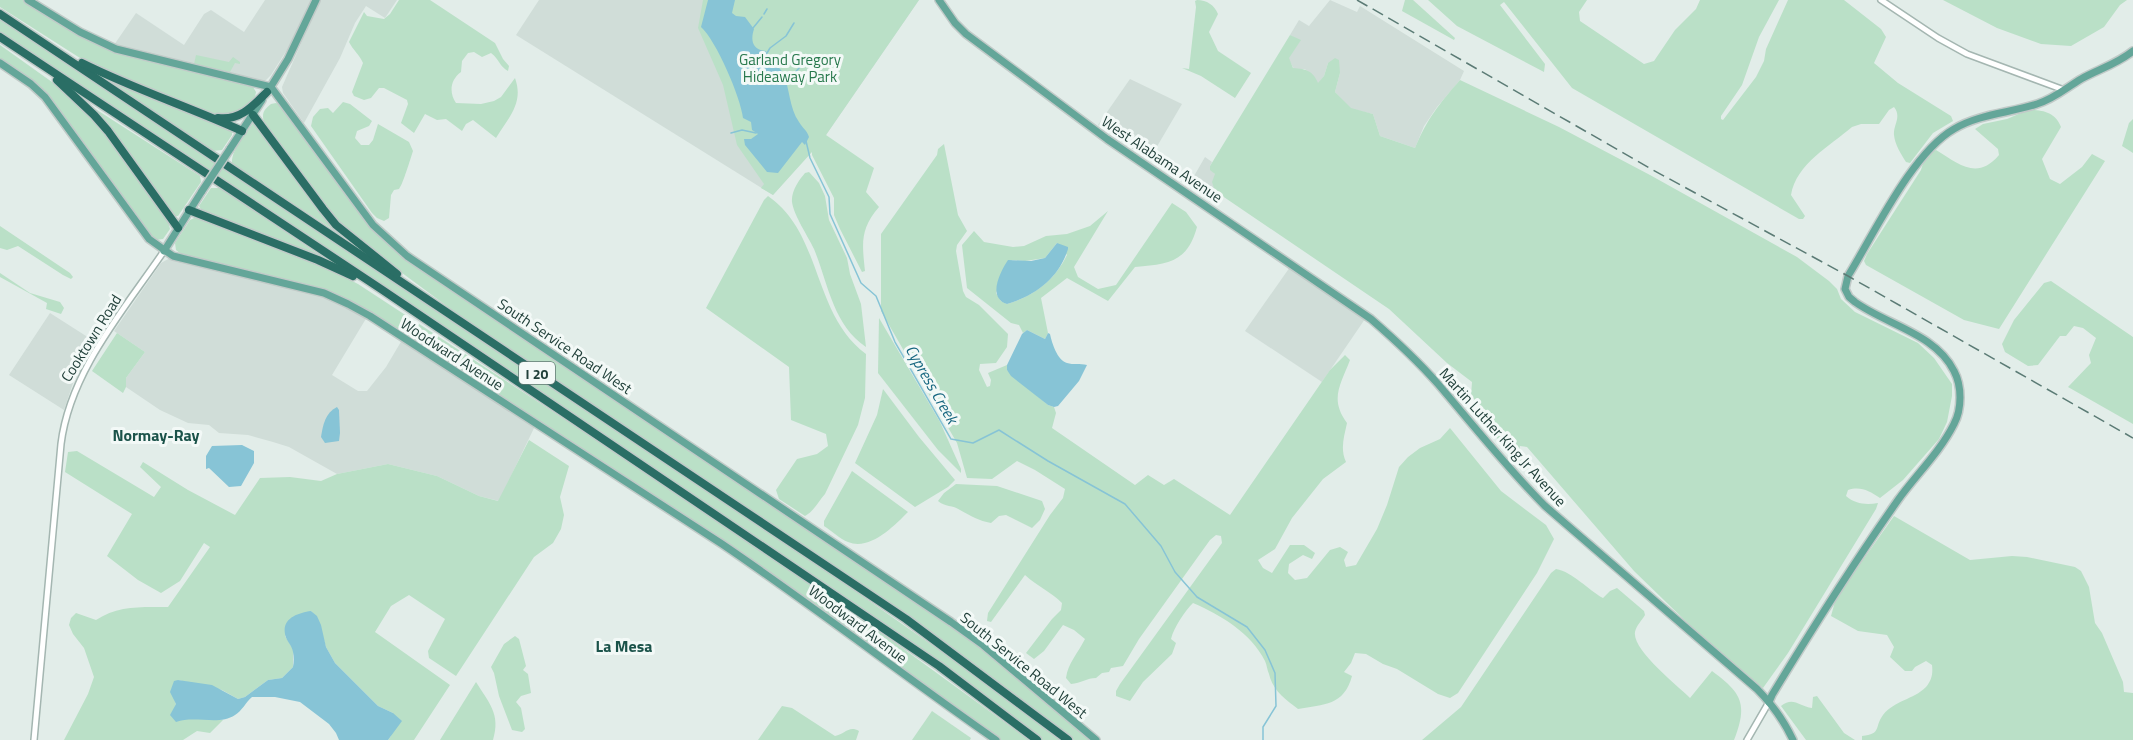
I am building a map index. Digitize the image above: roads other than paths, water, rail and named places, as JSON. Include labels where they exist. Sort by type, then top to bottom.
[{"type":"highway","name":"I 20","points":[[0,14],[906,619],[1068,740]]},
{"type":"highway","name":"I 20","points":[[0,37],[381,289],[939,666],[1037,740]]},
{"type":"highway","points":[[45,44],[121,82],[242,131]]},
{"type":"highway","points":[[19,50],[57,80],[94,115],[178,228]]},
{"type":"highway","points":[[212,117],[224,119],[238,117],[269,90]]},
{"type":"highway","points":[[253,115],[336,225],[422,296]]},
{"type":"highway","points":[[189,210],[318,260],[381,289]]},
{"type":"main road","points":[[28,0],[80,32],[116,49],[269,90]]},
{"type":"main road","name":"Cooktown Road","points":[[164,250],[288,59],[316,0]]},
{"type":"main road","name":"West Alabama Avenue","points":[[939,0],[966,34],[1071,112],[1335,292],[1382,328]]},
{"type":"main road","points":[[1769,702],[1842,582],[1898,500],[1938,448],[1955,423],[1959,410],[1959,385],[1956,373],[1941,352],[1855,302],[1845,289],[1848,276],[1908,178],[1931,147],[1954,128],[1971,121],[2038,104],[2065,91],[2081,79],[2120,62],[2133,51]]},
{"type":"main road","name":"Woodward Avenue","points":[[0,63],[31,84],[45,97],[150,239],[172,256],[307,288],[348,304],[713,537],[996,740]]},
{"type":"main road","name":"South Service Road West","points":[[269,90],[373,225],[407,256],[951,622],[983,645],[1096,740]]},
{"type":"main road","name":"Martin Luther King Jr Avenue","points":[[1382,328],[1436,382],[1530,491],[1607,561],[1730,665],[1769,702],[1788,728],[1793,740]]},
{"type":"street","points":[[1881,0],[1938,38],[1967,54],[2065,91]]},
{"type":"street","name":"Cooktown Road","points":[[34,740],[61,444],[66,413],[75,388],[87,367],[164,250]]},
{"type":"street","points":[[1747,740],[1769,702]]},
{"type":"water","points":[[708,0],[735,0],[732,13],[745,17],[754,29],[752,37],[755,47],[766,51],[783,73],[793,111],[809,137],[805,145],[802,142],[778,173],[767,172],[745,145],[744,139],[751,139],[758,134],[752,130],[751,122],[743,118],[738,97],[727,70],[714,44],[701,27]]},
{"type":"water","points":[[1057,243],[1068,249],[1059,269],[1052,277],[1036,291],[1017,301],[1007,304],[1001,301],[996,291],[997,284],[1008,260],[1031,261],[1045,258]]},
{"type":"water","points":[[1027,330],[1045,339],[1048,333],[1050,334],[1056,351],[1063,361],[1069,364],[1087,365],[1079,381],[1058,406],[1048,405],[1011,376],[1007,370],[1007,365],[1022,334]]},
{"type":"water","points":[[337,407],[339,410],[339,441],[325,443],[321,437],[324,424],[327,416]]},
{"type":"water","points":[[242,445],[254,451],[254,463],[241,486],[229,487],[209,468],[206,469],[206,456],[212,446]]},
{"type":"water","points":[[311,611],[317,616],[326,647],[335,663],[378,706],[393,713],[402,721],[388,740],[339,740],[329,724],[300,702],[275,697],[252,697],[237,713],[222,720],[176,722],[170,715],[176,704],[170,692],[174,681],[212,685],[238,699],[245,697],[268,680],[282,678],[293,667],[294,661],[285,634],[286,624],[292,617]]},
{"type":"waterway","points":[[764,14],[767,9]]},
{"type":"waterway","points":[[753,28],[762,17]]},
{"type":"waterway","points":[[767,53],[786,36],[794,23]]},
{"type":"waterway","points":[[784,84],[802,65]]},
{"type":"waterway","points":[[731,133],[742,130],[756,133]]},
{"type":"waterway","name":"Cypress Creek","points":[[806,141],[810,158],[829,197],[830,214],[861,283],[876,296],[895,342],[951,439],[973,443],[999,430],[1048,461],[1125,504],[1161,546],[1175,572],[1197,597],[1247,627],[1265,650],[1275,673],[1276,706],[1263,727],[1263,740]]},
{"type":"railway","points":[[1357,0],[1653,170],[1848,276],[2133,438]]},
{"type":"district","name":"Normay-Ray","points":[[156,435]]},
{"type":"district","name":"La Mesa","points":[[624,646]]},
{"type":"park label","name":"Garland Gregory Hideaway Park","points":[[790,68]]}]
